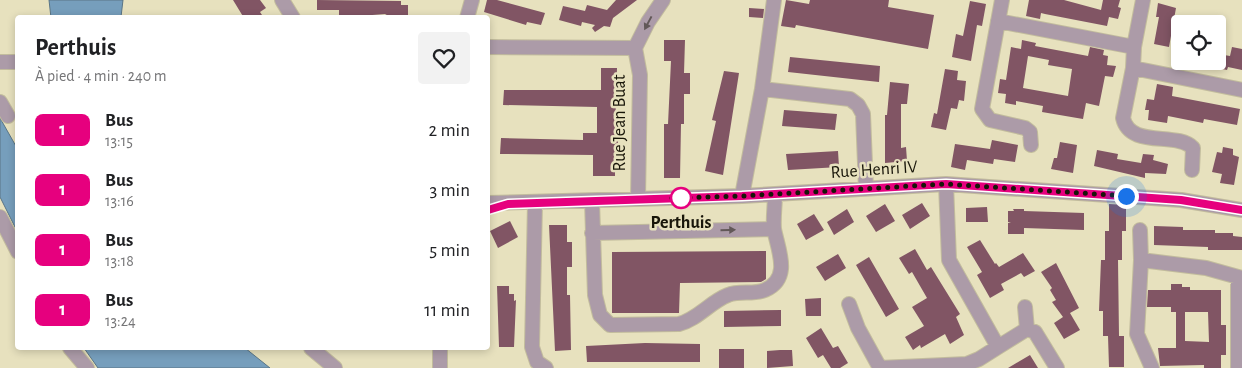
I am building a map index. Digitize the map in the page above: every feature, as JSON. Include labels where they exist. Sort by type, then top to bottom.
[{"type":"street","points":[[282,0],[291,15]]},
{"type":"street","points":[[468,15],[472,0]]},
{"type":"street","points":[[490,48],[635,48],[648,22],[663,0]]},
{"type":"street","points":[[742,196],[762,89],[774,0]]},
{"type":"street","points":[[1002,0],[982,109],[990,120],[1025,128],[1030,132],[1032,145]]},
{"type":"street","points":[[1143,0],[1134,47],[1133,68],[1124,118],[1125,125],[1130,131],[1156,139],[1189,143],[1193,148],[1192,170]]},
{"type":"street","points":[[998,22],[1134,47]]},
{"type":"street","name":"Rue Jean Buat","points":[[635,48],[640,75],[638,199]]},
{"type":"street","points":[[0,62],[15,62]]},
{"type":"street","points":[[1133,68],[1242,90]]},
{"type":"street","points":[[762,89],[850,99],[858,105],[863,114],[866,189]]},
{"type":"street","points":[[0,102],[8,116]]},
{"type":"street","points":[[946,184],[949,260],[998,347]]},
{"type":"street","name":"Rue Henri IV","points":[[490,203],[742,196],[946,184],[1181,200],[1242,210]]},
{"type":"street","points":[[592,201],[596,295],[600,316],[610,325],[679,324],[688,322],[717,300],[730,294],[763,291],[771,287],[781,273],[778,240],[774,229],[775,194]]},
{"type":"street","points":[[535,203],[532,347],[538,366]]},
{"type":"street","name":"Rue Henri IV","points":[[490,209],[508,204]]},
{"type":"street","points":[[0,217],[15,246]]},
{"type":"street","points":[[592,233],[774,229]]},
{"type":"street","points":[[1140,230],[1141,260],[1137,334],[1152,368]]},
{"type":"street","points":[[1141,260],[1206,268],[1240,277],[1238,368]]},
{"type":"street","points":[[849,304],[858,328],[880,368],[967,364],[979,359],[1027,329]]},
{"type":"street","points":[[1026,307],[1027,329]]},
{"type":"street","points":[[1027,329],[1035,332],[1057,368]]},
{"type":"street","points":[[72,350],[88,368]]},
{"type":"street","points":[[313,350],[335,368]]},
{"type":"street","points":[[440,350],[440,368]]},
{"type":"water","points":[[49,0],[123,0],[121,15],[51,15]]},
{"type":"water","points":[[0,118],[15,144],[15,227],[0,197]]},
{"type":"water","points":[[85,350],[248,350],[270,368],[98,368]]},
{"type":"building","points":[[233,0],[260,0],[266,8],[260,12],[262,15],[242,15]]},
{"type":"building","points":[[317,0],[401,1],[401,5],[408,5],[408,15],[339,15],[339,10],[317,10]]},
{"type":"building","points":[[487,0],[497,0],[545,13],[541,25],[527,22],[526,25],[484,12]]},
{"type":"building","points":[[616,0],[637,0],[613,18],[610,27],[604,26],[595,32],[592,28],[595,25],[582,22],[581,26],[559,20],[563,6],[585,11],[587,5],[607,10]]},
{"type":"building","points":[[786,0],[809,4],[810,0],[889,0],[888,7],[934,15],[928,49],[796,25],[795,28],[781,26]]},
{"type":"building","points":[[1029,0],[1064,0],[1101,10],[1103,0],[1120,0],[1118,7],[1121,8],[1118,19],[1109,17],[1107,26],[1041,13],[1040,19],[1026,16]]},
{"type":"building","points":[[970,1],[986,4],[982,26],[977,25],[971,61],[952,57],[956,34],[963,36]]},
{"type":"building","points":[[1158,3],[1176,8],[1175,15],[1171,15],[1169,47],[1154,44],[1159,17],[1156,17]]},
{"type":"building","points":[[749,8],[764,9],[763,18],[749,17]]},
{"type":"building","points":[[664,40],[685,40],[684,73],[690,73],[690,94],[684,94],[684,124],[681,124],[680,178],[664,178],[664,124],[668,124],[671,61],[664,61]]},
{"type":"building","points":[[1022,40],[1036,43],[1035,46],[1088,56],[1090,47],[1104,50],[1103,55],[1108,56],[1107,65],[1116,66],[1113,77],[1105,76],[1099,106],[1086,103],[1083,119],[1042,112],[1043,106],[1016,101],[1016,105],[1005,103],[1006,94],[998,93],[1000,79],[1006,80],[1011,47],[1021,49]],"holes":[[[1028,56],[1049,60],[1048,65],[1072,69],[1068,96],[1023,88]]]},
{"type":"building","points":[[1232,47],[1242,49],[1242,70],[1228,67],[1226,70],[1226,55],[1230,56]]},
{"type":"building","points":[[790,57],[880,66],[879,82],[788,72]]},
{"type":"building","points":[[601,68],[617,68],[615,132],[618,132],[618,147],[615,147],[615,176],[593,176],[593,155],[500,154],[501,138],[583,140],[583,133],[597,133],[597,107],[503,105],[504,90],[601,90]]},
{"type":"building","points":[[945,69],[958,71],[957,80],[966,81],[964,101],[959,100],[957,109],[951,108],[946,130],[931,127],[934,113],[937,114]]},
{"type":"building","points":[[724,71],[739,73],[723,175],[705,171],[716,121],[712,120]]},
{"type":"building","points":[[890,82],[909,84],[907,104],[901,104],[901,148],[906,147],[907,161],[885,163],[885,115],[887,115]]},
{"type":"building","points":[[1157,84],[1173,87],[1172,96],[1240,109],[1237,125],[1204,119],[1203,123],[1168,116],[1167,123],[1148,120],[1149,110],[1145,110],[1147,99],[1154,100]]},
{"type":"building","points":[[784,110],[837,114],[835,130],[782,126]]},
{"type":"building","points":[[992,140],[1018,145],[1015,162],[994,159],[993,164],[967,160],[965,170],[951,167],[955,144],[990,149]]},
{"type":"building","points":[[1060,142],[1077,145],[1073,173],[1051,169],[1054,158],[1057,158]]},
{"type":"building","points":[[1223,147],[1233,149],[1233,155],[1239,157],[1234,185],[1220,183],[1222,174],[1212,172],[1217,152],[1222,153]]},
{"type":"building","points":[[1097,150],[1118,154],[1117,159],[1141,163],[1143,154],[1154,155],[1153,160],[1168,164],[1166,174],[1145,173],[1145,178],[1094,166]]},
{"type":"building","points":[[838,151],[839,167],[788,170],[786,154]]},
{"type":"building","points":[[922,203],[930,216],[910,229],[902,215]]},
{"type":"building","points":[[885,204],[895,221],[876,232],[866,216]]},
{"type":"building","points":[[1109,204],[1126,205],[1126,231],[1122,231],[1122,260],[1118,260],[1119,336],[1124,336],[1124,367],[1109,367],[1108,336],[1103,336],[1103,311],[1099,311],[1101,260],[1105,260],[1105,231],[1109,231]]},
{"type":"building","points":[[987,207],[988,222],[966,222],[966,208]]},
{"type":"building","points":[[847,209],[854,222],[834,235],[827,222]]},
{"type":"building","points":[[1013,209],[1084,213],[1084,230],[1024,228],[1024,234],[1008,234],[1008,223],[1011,222],[1008,222],[1008,211],[1014,211]]},
{"type":"building","points":[[814,214],[824,230],[806,240],[797,224]]},
{"type":"building","points":[[510,221],[518,237],[498,248],[490,231]]},
{"type":"building","points":[[549,225],[567,225],[567,242],[572,242],[572,267],[567,267],[567,295],[570,295],[571,350],[555,351]]},
{"type":"building","points":[[1154,226],[1183,227],[1183,230],[1215,230],[1215,233],[1233,233],[1233,236],[1242,237],[1242,250],[1208,250],[1208,247],[1154,245]]},
{"type":"building","points":[[980,240],[995,264],[999,267],[1023,253],[1035,271],[1024,277],[1021,273],[1001,284],[1004,290],[990,298],[977,275],[982,272],[967,247]]},
{"type":"building","points":[[915,249],[927,270],[931,267],[960,314],[956,317],[964,335],[950,344],[945,334],[921,348],[920,345],[913,350],[905,337],[924,326],[912,307],[927,298],[912,272],[909,274],[899,258]]},
{"type":"building","points":[[766,251],[766,279],[761,282],[680,283],[679,313],[612,313],[612,252]]},
{"type":"building","points":[[838,254],[846,268],[825,281],[816,267]]},
{"type":"building","points":[[869,257],[899,309],[886,317],[856,265]]},
{"type":"building","points":[[1056,263],[1079,308],[1070,313],[1080,330],[1064,339],[1054,323],[1063,317],[1052,302],[1056,300],[1050,290],[1052,288],[1041,272]]},
{"type":"building","points":[[1171,284],[1182,284],[1182,287],[1190,287],[1190,290],[1221,290],[1221,325],[1226,325],[1226,355],[1221,355],[1221,368],[1204,368],[1204,365],[1160,366],[1158,348],[1176,348],[1176,312],[1171,312],[1171,307],[1147,307],[1148,290],[1171,290]],"holes":[[[1185,312],[1208,312],[1209,342],[1185,341]]]},
{"type":"building","points":[[497,286],[509,286],[509,294],[514,294],[514,301],[516,300],[514,347],[499,347]]},
{"type":"building","points":[[821,298],[821,316],[806,316],[805,299]]},
{"type":"building","points":[[781,310],[781,326],[724,327],[724,311]]},
{"type":"building","points":[[821,328],[833,348],[838,346],[848,363],[840,368],[831,368],[823,355],[818,358],[806,338]]},
{"type":"building","points":[[645,343],[700,344],[700,362],[587,362],[586,346]]},
{"type":"building","points":[[719,349],[744,349],[744,368],[719,368]]},
{"type":"building","points":[[792,350],[793,366],[767,368],[767,351]]},
{"type":"building","points":[[1030,355],[1038,368],[1008,368]]},
{"type":"bus line","name":"1","points":[[490,209],[508,204],[742,196],[946,184],[1181,200],[1242,210]]},
{"type":"place","name":"Perthuis","points":[[681,198]]},
{"type":"route","points":[[681,198],[672,198],[742,196],[921,184],[980,185],[1126,196]]}]
